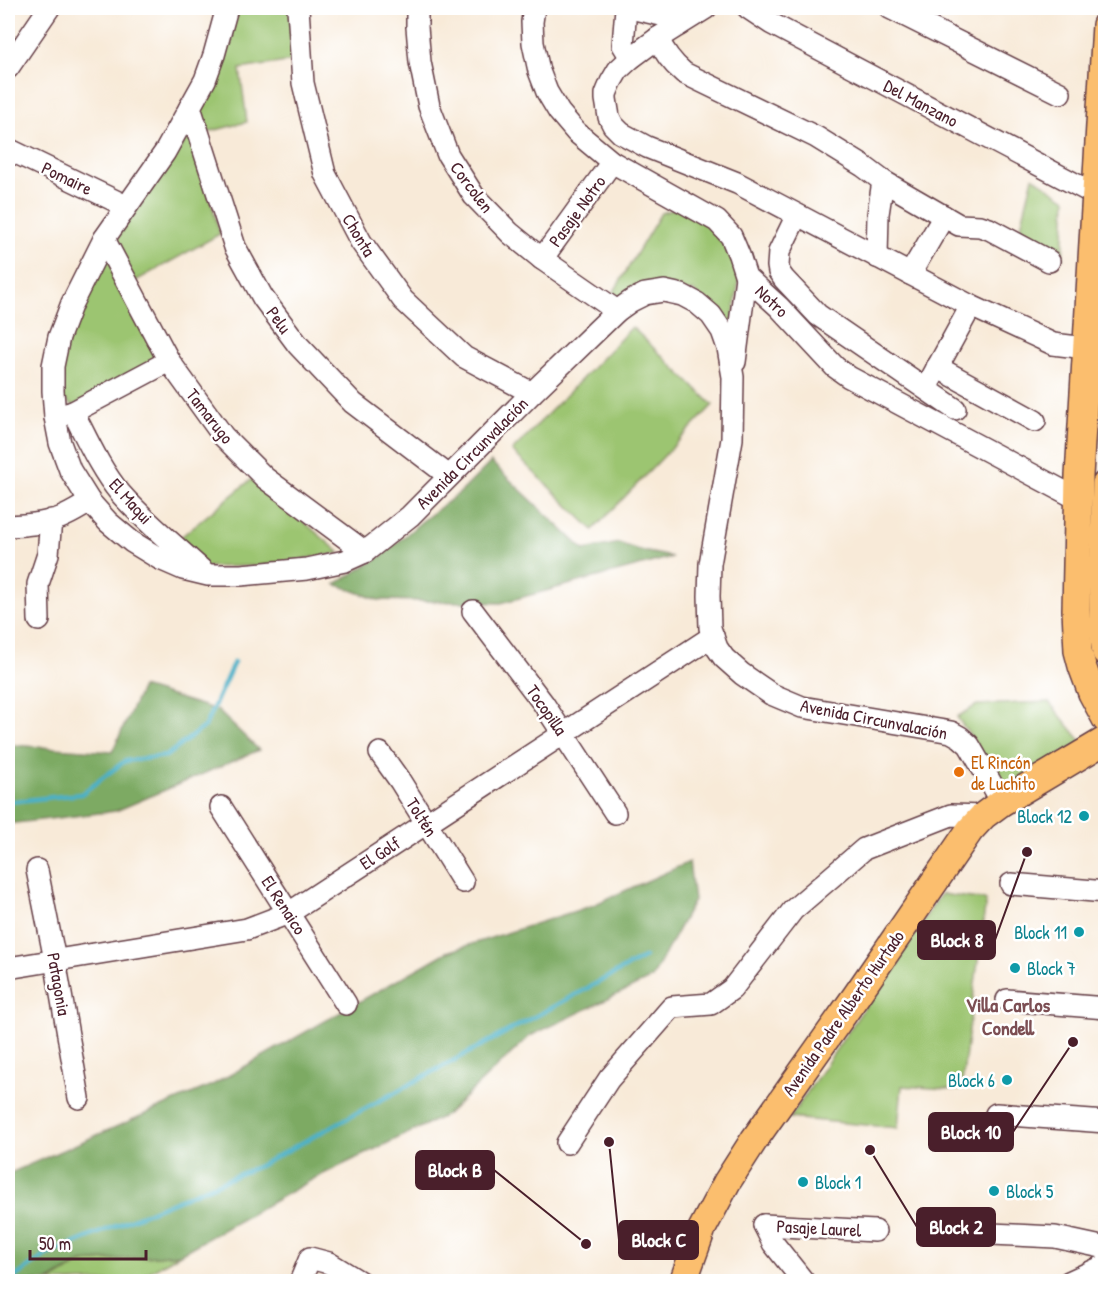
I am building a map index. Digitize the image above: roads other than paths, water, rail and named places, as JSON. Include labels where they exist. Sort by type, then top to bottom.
[{"type":"main road","points":[[1106,25],[1078,499],[1076,610],[1078,651],[1092,693],[1106,719]]},
{"type":"main road","points":[[1105,649],[1102,575],[1106,484]]},
{"type":"main road","name":"Avenida Padre Alberto Hurtado","points":[[678,1280],[727,1182],[754,1140],[970,830],[992,809],[1106,740]]},
{"type":"street","points":[[8,68],[49,8]]},
{"type":"street","name":"Avenida Circunvalación","points":[[227,8],[205,80],[165,152],[104,239],[72,303],[59,337],[53,391],[64,415],[60,443],[70,470],[90,502],[108,522],[132,542],[160,559],[183,569],[208,575],[241,575],[307,569],[345,561],[366,552],[410,516],[617,311],[631,300],[645,294],[664,291],[682,294],[711,315],[722,331],[728,348],[733,377],[732,439],[710,564],[710,618],[713,636],[724,658],[732,667],[771,694],[802,707],[951,732],[960,737],[969,745],[992,809]]},
{"type":"street","name":"Chonta","points":[[298,8],[303,83],[325,174],[361,242],[403,300],[464,357],[532,393]]},
{"type":"street","name":"Corcolen","points":[[417,8],[420,62],[429,105],[448,155],[474,196],[510,233],[542,259],[617,311]]},
{"type":"street","name":"Notro","points":[[534,8],[533,43],[539,71],[547,92],[559,112],[576,132],[612,162],[717,221],[731,236],[746,277],[779,307],[829,361],[849,377],[1078,499]]},
{"type":"street","points":[[631,58],[623,45],[628,8],[670,17],[679,25]]},
{"type":"street","points":[[706,8],[631,58],[618,70],[606,94],[609,117],[621,133],[647,147],[737,183],[971,306],[1053,344],[1086,348]]},
{"type":"street","points":[[891,8],[1060,93]]},
{"type":"street","name":"Del Manzano","points":[[751,9],[772,24],[1096,195]]},
{"type":"street","points":[[658,39],[664,51],[684,73],[816,137],[883,181],[959,225],[980,226],[1049,261]]},
{"type":"street","name":"Pelu","points":[[190,108],[235,247],[263,298],[298,345],[353,403],[449,476]]},
{"type":"street","name":"Pomaire","points":[[8,149],[126,206]]},
{"type":"street","name":"Pasaje Notro","points":[[542,259],[612,162]]},
{"type":"street","points":[[877,257],[883,181]]},
{"type":"street","points":[[797,215],[777,260],[779,272],[784,279],[818,315],[955,409]]},
{"type":"street","points":[[910,274],[944,216]]},
{"type":"street","name":"Tamarugo","points":[[104,239],[169,361],[223,436],[265,478],[366,552]]},
{"type":"street","points":[[733,377],[746,277]]},
{"type":"street","points":[[926,389],[971,306]]},
{"type":"street","points":[[64,415],[169,361]]},
{"type":"street","points":[[937,368],[1035,420]]},
{"type":"street","name":"El Maqui","points":[[64,415],[119,492],[208,575]]},
{"type":"street","points":[[8,526],[39,524],[62,517],[90,502]]},
{"type":"street","points":[[39,620],[38,584],[48,554],[51,520]]},
{"type":"street","name":"Tocopilla","points":[[473,611],[543,703],[615,813]]},
{"type":"street","name":"El Golf","points":[[8,968],[247,928],[289,913],[713,636]]},
{"type":"street","name":"Toltén","points":[[380,753],[463,882]]},
{"type":"street","name":"El Renaico","points":[[221,807],[346,1004]]},
{"type":"street","points":[[567,1143],[609,1079],[672,1007],[711,1004],[732,989],[794,910],[864,849],[951,815],[992,809]]},
{"type":"street","name":"Patagonia","points":[[37,870],[79,1098]]},
{"type":"street","points":[[1011,884],[1106,892]]},
{"type":"street","points":[[1007,1000],[1106,1008]]},
{"type":"street","points":[[996,1114],[1106,1122]]},
{"type":"street","name":"Pasaje Laurel","points":[[804,1281],[773,1243],[764,1225],[875,1231]]},
{"type":"street","points":[[991,1234],[1055,1237],[1106,1248]]},
{"type":"street","points":[[300,1281],[310,1258],[329,1263],[360,1281]]},
{"type":"street","points":[[1069,1281],[1106,1265]]},
{"type":"waterway","points":[[8,802],[81,794],[125,761],[166,756],[205,726],[234,662]]},
{"type":"waterway","points":[[8,1282],[46,1255],[259,1166],[645,957]]},
{"type":"place","name":"El Rincón de Luchito","points":[[959,772]]},
{"type":"place","name":"Block 12","points":[[1084,816]]},
{"type":"place","name":"Block 8","points":[[1027,852]]},
{"type":"place","name":"Block 11","points":[[1079,932]]},
{"type":"place","name":"Block 7","points":[[1015,968]]},
{"type":"place","name":"Block 10","points":[[1073,1042]]},
{"type":"place","name":"Block 6","points":[[1007,1080]]},
{"type":"place","name":"Block C","points":[[609,1142]]},
{"type":"place","name":"Block 2","points":[[870,1150]]},
{"type":"place","name":"Block 1","points":[[803,1182]]},
{"type":"place","name":"Block 5","points":[[994,1191]]},
{"type":"place","name":"Block B","points":[[586,1244]]},
{"type":"district","name":"Villa Carlos Condell","points":[[1008,1016]]}]
